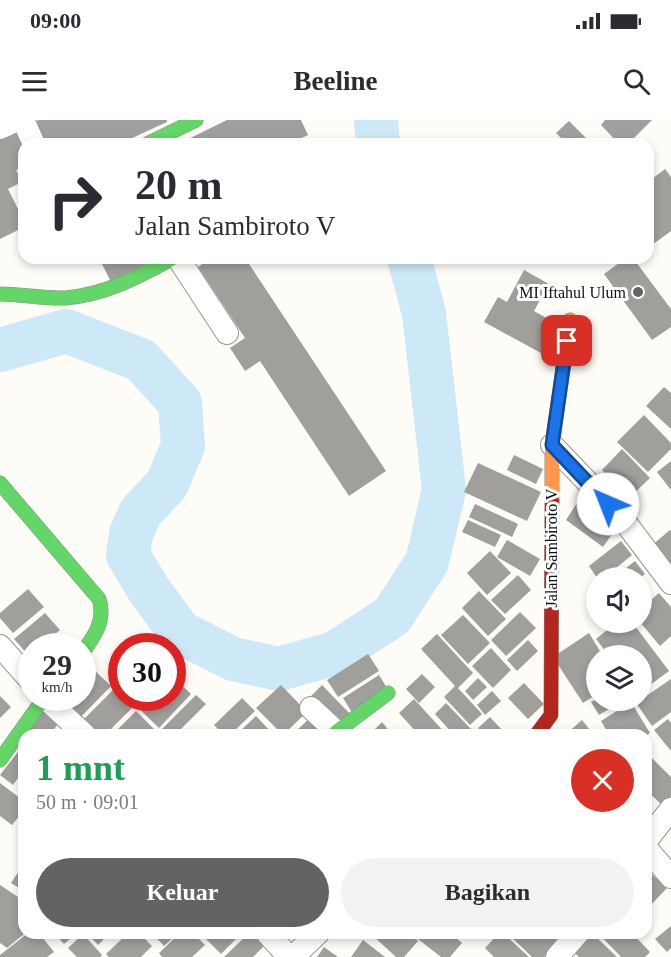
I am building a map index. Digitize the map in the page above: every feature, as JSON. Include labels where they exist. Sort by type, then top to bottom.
[{"type":"street","points":[[0,128],[17,120]]},
{"type":"street","points":[[23,120],[31,138]]},
{"type":"street","points":[[158,138],[186,122]]},
{"type":"street","points":[[0,294],[48,298],[85,296],[123,285],[162,264]]},
{"type":"street","points":[[182,264],[227,333]]},
{"type":"street","name":"Jalan Sambiroto V","points":[[540,729],[550,715],[552,445],[570,320]]},
{"type":"street","points":[[552,445],[622,518],[671,583]]},
{"type":"street","points":[[0,483],[99,599],[103,606],[103,616],[94,633]]},
{"type":"street","points":[[0,646],[18,666]]},
{"type":"street","points":[[343,729],[388,693]]},
{"type":"street","points":[[311,708],[334,729]]},
{"type":"street","points":[[22,729],[35,711]]},
{"type":"street","points":[[58,711],[78,729]]},
{"type":"street","points":[[0,760],[18,735]]},
{"type":"street","points":[[652,833],[671,809]]},
{"type":"street","points":[[652,855],[671,877]]},
{"type":"street","points":[[272,939],[288,957]]},
{"type":"street","points":[[293,957],[312,939]]},
{"type":"street","points":[[557,957],[573,939]]},
{"type":"building","points":[[39,120],[167,120],[132,138],[41,138],[34,122]]},
{"type":"building","points":[[227,120],[301,120],[308,135],[302,138],[190,138]]},
{"type":"building","points":[[605,120],[652,120],[634,138],[613,138],[601,125]]},
{"type":"building","points":[[569,121],[586,138],[561,138],[556,133]]},
{"type":"building","points":[[16,129],[20,138],[18,138],[18,169],[16,170],[18,184],[8,189],[18,209],[18,230],[0,239],[0,137]]},
{"type":"building","points":[[665,169],[671,177],[671,231],[654,244],[654,177]]},
{"type":"building","points":[[102,264],[146,264],[111,282]]},
{"type":"building","points":[[202,264],[249,264],[386,471],[349,496],[260,361],[245,371],[230,348],[245,338],[198,267]]},
{"type":"building","name":"MI Iftahul Ulum","points":[[618,264],[637,264],[671,309],[671,327],[652,340],[604,274]]},
{"type":"building","points":[[524,270],[549,284],[534,311],[566,329],[550,358],[484,322],[498,297],[507,302]]},
{"type":"building","points":[[664,387],[671,393],[671,429],[646,406]]},
{"type":"building","points":[[644,415],[671,443],[671,449],[648,472],[617,442]]},
{"type":"building","points":[[622,449],[650,478],[629,498],[602,470]]},
{"type":"building","points":[[514,455],[543,469],[536,484],[507,470]]},
{"type":"building","points":[[671,461],[671,490],[657,472]]},
{"type":"building","points":[[478,463],[541,492],[527,521],[464,492]]},
{"type":"building","points":[[579,500],[617,527],[603,547],[566,520]]},
{"type":"building","points":[[475,504],[518,524],[512,537],[469,517]]},
{"type":"building","points":[[468,520],[501,535],[495,547],[462,532]]},
{"type":"building","points":[[670,530],[671,532],[671,571],[651,546]]},
{"type":"building","points":[[507,540],[540,559],[530,576],[497,557]]},
{"type":"building","points":[[621,541],[632,555],[617,567],[589,566]]},
{"type":"building","points":[[490,551],[511,573],[487,595],[467,573]]},
{"type":"building","points":[[635,561],[640,567],[627,567]]},
{"type":"building","points":[[518,575],[531,590],[505,614],[491,600]]},
{"type":"building","points":[[28,589],[44,607],[13,633],[0,618],[0,613]]},
{"type":"building","points":[[479,591],[506,619],[488,636],[462,608]]},
{"type":"building","points":[[659,593],[671,607],[671,636],[660,646],[649,633],[652,633],[652,599]]},
{"type":"building","points":[[520,612],[536,628],[506,656],[491,640]]},
{"type":"building","points":[[45,613],[60,630],[56,633],[21,633]]},
{"type":"building","points":[[463,615],[490,643],[468,664],[441,635]]},
{"type":"building","points":[[589,633],[596,645],[586,645],[586,701],[583,703],[553,657]]},
{"type":"building","points":[[603,633],[640,633],[649,645],[601,645],[596,639]]},
{"type":"building","points":[[437,634],[473,673],[458,688],[482,714],[470,725],[444,697],[455,686],[421,649]]},
{"type":"building","points":[[528,640],[538,651],[517,671],[507,660]]},
{"type":"building","points":[[491,648],[511,670],[493,688],[472,666]]},
{"type":"building","points":[[652,648],[669,671],[652,684]]},
{"type":"building","points":[[368,654],[379,671],[338,697],[327,680]]},
{"type":"building","points":[[96,672],[108,683],[108,689],[96,702]]},
{"type":"building","points":[[422,674],[435,687],[419,703],[406,689]]},
{"type":"building","points":[[379,675],[389,691],[353,714],[343,698]]},
{"type":"building","points":[[478,678],[487,687],[473,700],[465,691]]},
{"type":"building","points":[[671,679],[671,712],[652,726],[642,711],[652,711],[652,692]]},
{"type":"building","points":[[524,683],[544,704],[528,719],[508,698]]},
{"type":"building","points":[[281,685],[307,712],[289,729],[277,729],[256,708]]},
{"type":"building","points":[[322,685],[351,715],[336,728],[308,699]]},
{"type":"building","points":[[186,689],[191,694],[186,699]]},
{"type":"building","points":[[492,691],[501,701],[485,715],[477,705]]},
{"type":"building","points":[[108,695],[108,711],[129,711],[111,729],[93,729],[84,719],[92,711],[96,711],[96,707]]},
{"type":"building","points":[[196,695],[206,704],[181,729],[162,729],[180,711],[186,711],[186,705]]},
{"type":"building","points":[[0,696],[11,707],[0,718]]},
{"type":"building","points":[[242,698],[255,711],[236,729],[218,729],[214,725]]},
{"type":"building","points":[[414,699],[442,729],[414,729],[399,713]]},
{"type":"building","points":[[446,703],[471,729],[449,729],[435,714]]},
{"type":"building","points":[[40,711],[46,711],[60,721],[54,729],[28,729]]},
{"type":"building","points":[[75,711],[87,711],[81,717]]},
{"type":"building","points":[[136,711],[154,729],[118,729]]},
{"type":"building","points":[[141,711],[175,711],[159,728]]},
{"type":"building","points":[[617,711],[637,711],[648,729],[606,729],[601,721]]},
{"type":"building","points":[[313,715],[326,729],[298,729]]},
{"type":"building","points":[[256,716],[268,729],[242,729]]},
{"type":"building","points":[[490,717],[501,729],[479,729]]},
{"type":"building","points":[[668,719],[671,723],[671,751],[654,730]]},
{"type":"building","points":[[582,720],[589,729],[572,729]]},
{"type":"building","points":[[382,722],[388,729],[375,729]]},
{"type":"building","points":[[18,752],[18,778],[13,785],[0,775]]},
{"type":"building","points":[[652,758],[671,777],[671,796],[662,805],[652,796]]},
{"type":"building","points":[[0,783],[18,796],[18,818],[12,825],[0,816]]},
{"type":"building","points":[[18,872],[18,887],[11,883]]},
{"type":"building","points":[[652,874],[667,888],[652,904]]},
{"type":"building","points":[[0,885],[18,897],[18,939],[7,948],[0,943]]},
{"type":"building","points":[[671,926],[671,948],[667,952],[655,939]]},
{"type":"building","points":[[20,939],[44,939],[54,952],[47,957],[0,957]]},
{"type":"building","points":[[59,939],[70,939],[64,944]]},
{"type":"building","points":[[78,939],[88,939],[102,955],[100,957],[77,957],[68,948]]},
{"type":"building","points":[[92,939],[104,939],[98,945]]},
{"type":"building","points":[[122,939],[145,939],[152,946],[141,957],[109,957],[106,954]]},
{"type":"building","points":[[158,939],[172,939],[164,946]]},
{"type":"building","points":[[174,939],[199,939],[205,945],[192,957],[162,957],[159,953]]},
{"type":"building","points":[[206,939],[236,939],[221,954]]},
{"type":"building","points":[[243,939],[265,939],[268,942],[253,957],[224,957]]},
{"type":"building","points":[[376,939],[416,939],[418,941],[404,957],[396,957]]},
{"type":"building","points":[[418,939],[457,939],[462,943],[450,957],[441,957]]},
{"type":"building","points":[[493,939],[510,939],[529,957],[494,957],[485,948]]},
{"type":"building","points":[[513,939],[556,939],[559,942],[544,957],[532,957]]},
{"type":"building","points":[[586,939],[598,939],[617,957],[579,957],[574,952]]},
{"type":"building","points":[[604,939],[638,939],[650,952],[645,957],[621,957]]},
{"type":"building","points":[[363,940],[385,957],[351,957]]},
{"type":"building","points":[[324,947],[338,957],[317,957]]},
{"type":"waterway","points":[[376,120],[378,138]]},
{"type":"waterway","points":[[0,350],[66,331],[141,360],[180,403],[183,446],[167,484],[140,513],[131,534],[128,555],[149,590],[180,632],[233,659],[279,669],[335,653],[392,616],[427,562],[444,490],[424,313],[411,264]]},
{"type":"traffic: fast","points":[[159,138],[196,120]]},
{"type":"traffic: fast","points":[[0,294],[57,298],[79,296],[121,284],[162,264]]},
{"type":"traffic: fast","points":[[0,483],[99,599],[101,614],[95,633]]},
{"type":"traffic: fast","points":[[340,729],[388,693]]},
{"type":"traffic: fast","points":[[22,729],[35,711]]},
{"type":"traffic: fast","points":[[0,760],[18,735]]},
{"type":"traffic: slow","points":[[552,501],[552,445],[570,320]]},
{"type":"traffic: jam","points":[[540,729],[551,715],[552,501]]},
{"type":"place","name":"MI Iftahul Ulum","points":[[638,292]]},
{"type":"route","points":[[567,341],[552,445],[608,504]]}]
